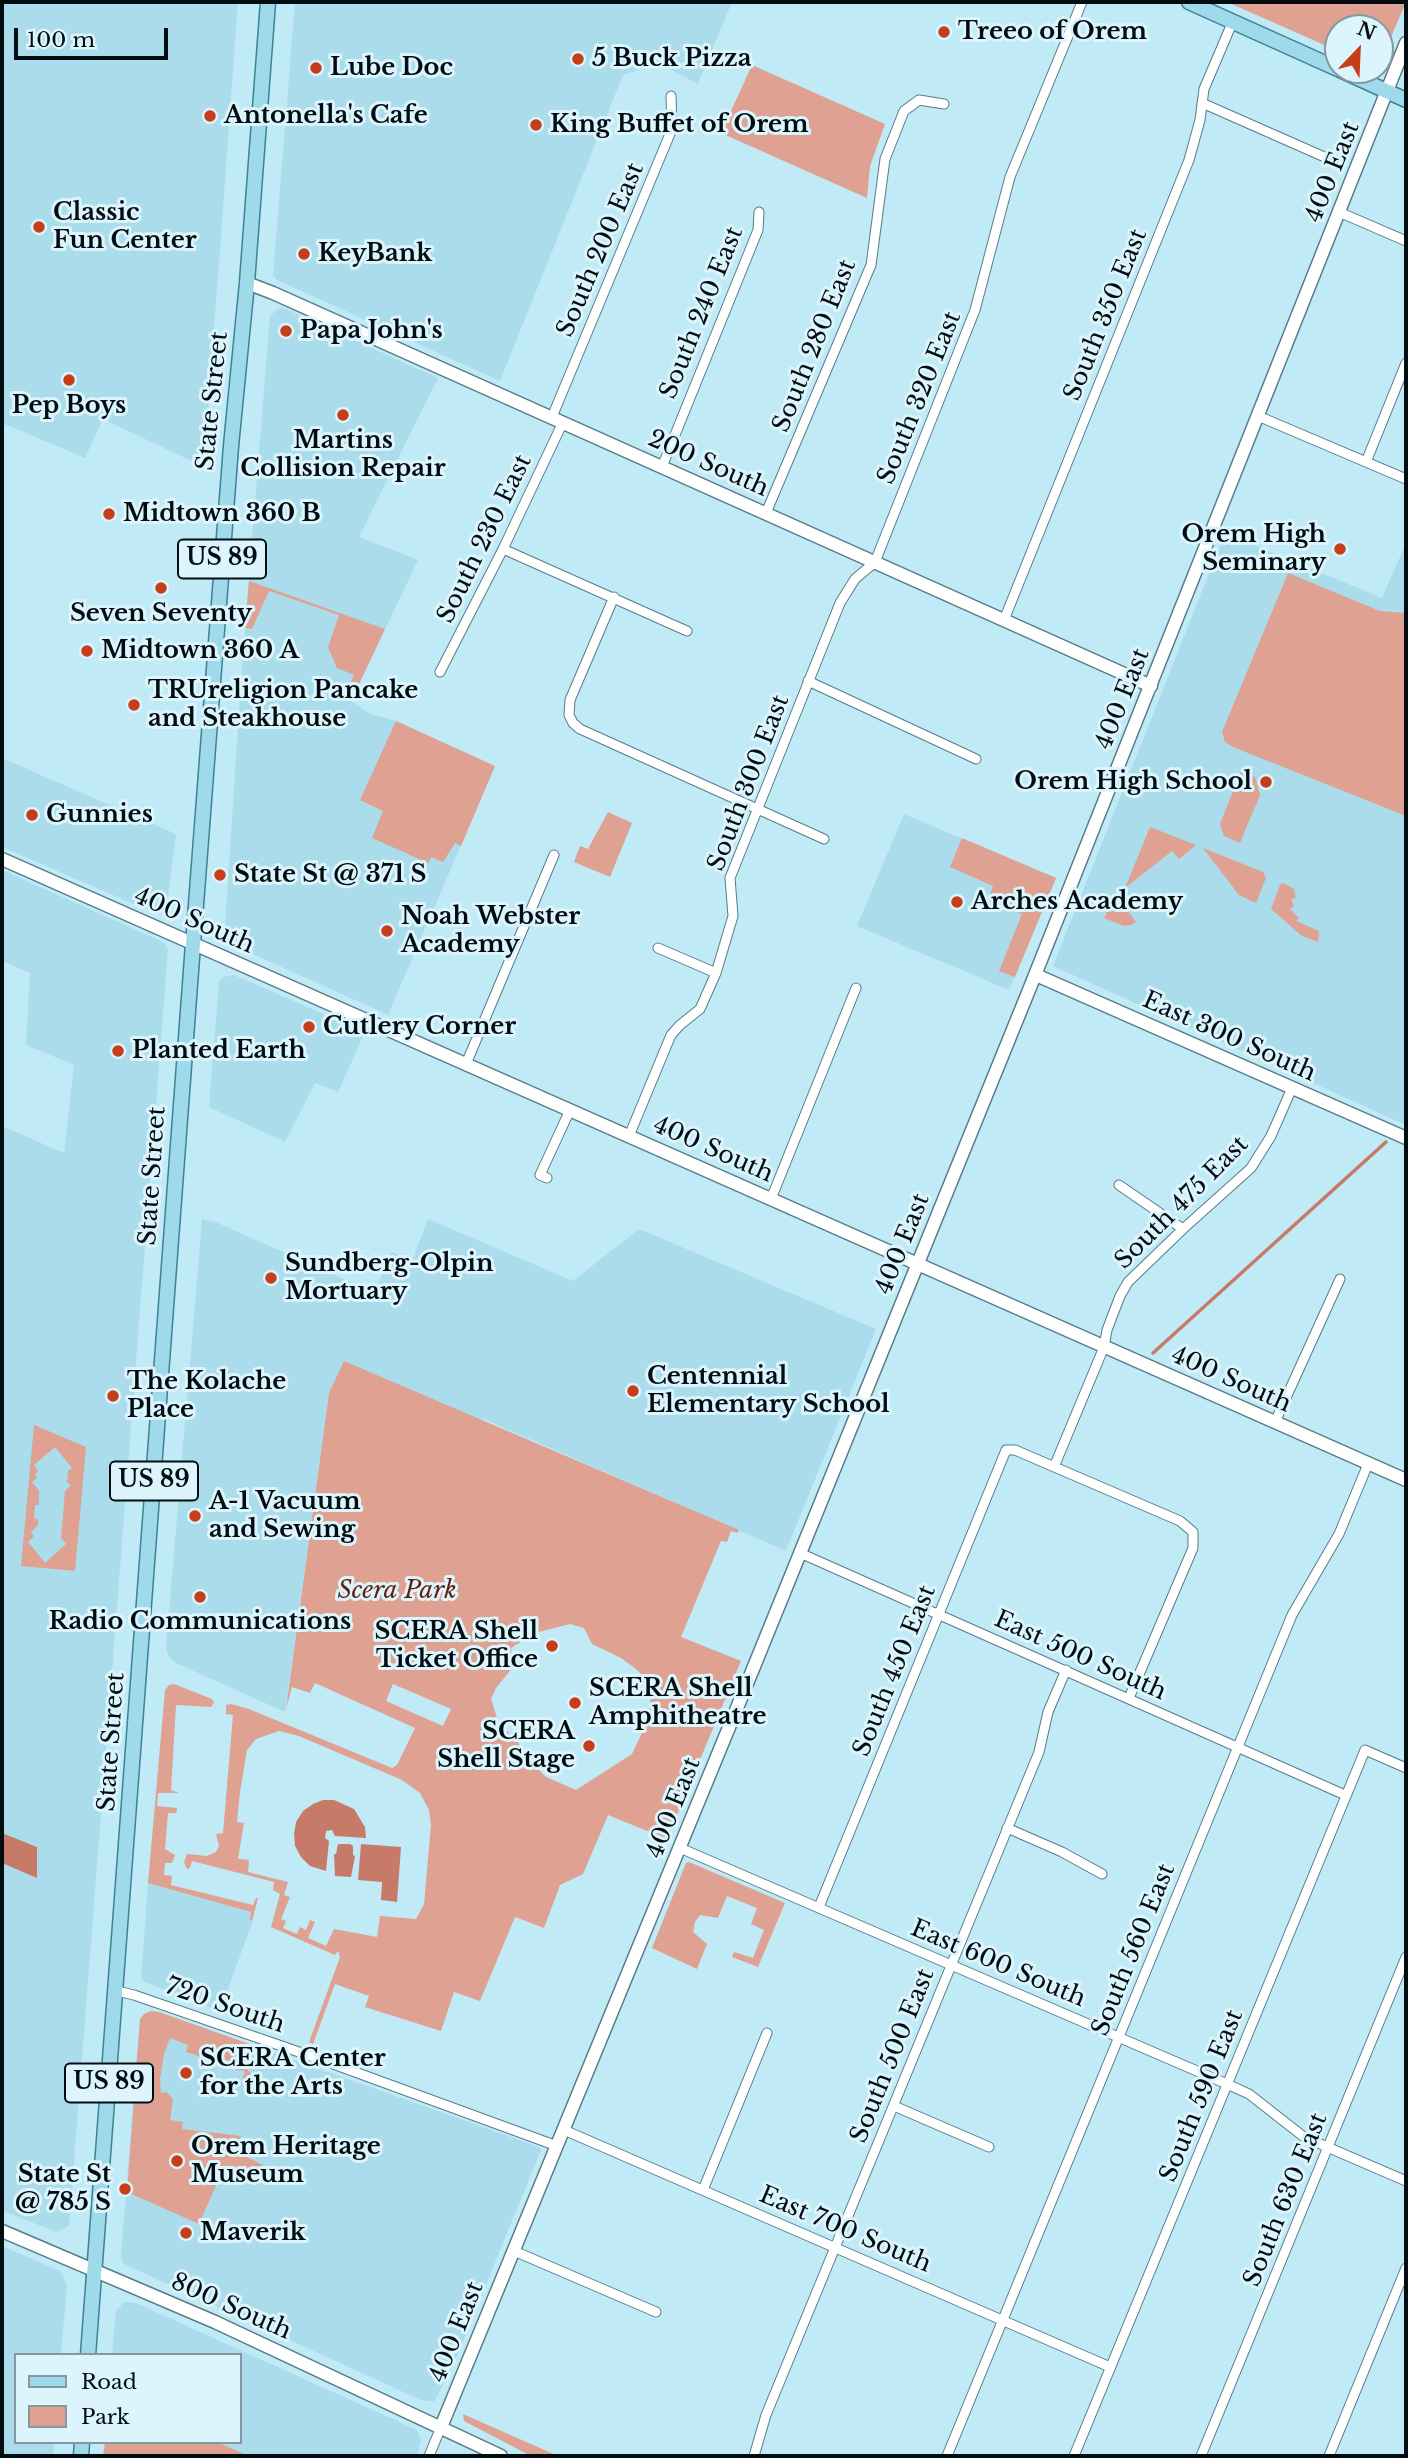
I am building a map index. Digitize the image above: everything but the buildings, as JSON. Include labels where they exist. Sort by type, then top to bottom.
[{"type":"main road","name":"State Street","points":[[88,2353],[231,446],[247,283],[268,2]]},
{"type":"main road","points":[[1189,2],[1324,63]]},
{"type":"main road","points":[[1371,84],[1406,100]]},
{"type":"street","name":"South 320 East","points":[[875,562],[975,310],[1010,177],[1082,2]]},
{"type":"street","name":"South 350 East","points":[[1004,620],[1189,160],[1200,120],[1204,89],[1233,21]]},
{"type":"street","name":"400 East","points":[[429,2456],[918,1264],[1406,43]]},
{"type":"street","name":"South 200 East","points":[[558,420],[672,129],[671,96]]},
{"type":"street","name":"South 280 East","points":[[766,513],[871,265],[885,159],[904,111],[919,100],[944,104]]},
{"type":"street","points":[[1202,103],[1329,159]]},
{"type":"street","name":"South 240 East","points":[[662,467],[758,230],[759,212]]},
{"type":"street","points":[[1339,212],[1406,241]]},
{"type":"street","name":"200 South","points":[[247,283],[1151,686]]},
{"type":"street","points":[[1366,462],[1406,363]]},
{"type":"street","points":[[1258,416],[1406,479]]},
{"type":"street","name":"South 230 East","points":[[440,672],[503,549],[558,420]]},
{"type":"street","points":[[503,549],[687,631]]},
{"type":"street","name":"South 300 East","points":[[629,1136],[671,1035],[700,1009],[716,973],[733,916],[730,878],[847,590],[866,568],[875,562]]},
{"type":"street","points":[[614,597],[570,700],[570,719],[580,729],[824,839]]},
{"type":"street","points":[[808,681],[976,758]]},
{"type":"street","points":[[466,1065],[554,855]]},
{"type":"street","name":"400 South","points":[[2,859],[1406,1480]]},
{"type":"street","points":[[658,948],[716,973]]},
{"type":"street","name":"East 300 South","points":[[1035,975],[1406,1138]]},
{"type":"street","points":[[771,1199],[856,988]]},
{"type":"street","name":"South 475 East","points":[[1054,1467],[1128,1282],[1183,1228],[1251,1168],[1271,1136],[1292,1088]]},
{"type":"street","points":[[547,1178],[540,1175],[570,1110]]},
{"type":"street","points":[[1119,1185],[1183,1228]]},
{"type":"street","points":[[1275,1422],[1340,1279]]},
{"type":"street","name":"South 450 East","points":[[819,1907],[1006,1450],[1012,1449],[1054,1467]]},
{"type":"street","name":"South 560 East","points":[[947,2456],[1292,1615],[1339,1534],[1368,1464]]},
{"type":"street","points":[[1054,1467],[1180,1521],[1192,1532],[1193,1548],[1129,1698]]},
{"type":"street","name":"East 500 South","points":[[800,1553],[1345,1795]]},
{"type":"street","name":"South 500 East","points":[[754,2456],[766,2415],[1039,1752],[1048,1712],[1066,1670]]},
{"type":"street","name":"South 590 East","points":[[1074,2456],[1364,1750],[1406,1769]]},
{"type":"street","points":[[1007,1828],[1062,1852],[1102,1874]]},
{"type":"street","name":"East 600 South","points":[[680,1848],[1249,2094],[1304,2137],[1406,2180]]},
{"type":"street","name":"South 630 East","points":[[1201,2456],[1406,1957]]},
{"type":"street","name":"720 South","points":[[117,1991],[325,2061],[557,2146]]},
{"type":"street","points":[[703,2190],[767,2033]]},
{"type":"street","points":[[894,2106],[989,2147]]},
{"type":"street","name":"East 700 South","points":[[564,2130],[1110,2367]]},
{"type":"street","name":"800 South","points":[[2,2231],[215,2322],[501,2456]]},
{"type":"street","points":[[514,2251],[656,2312]]},
{"type":"street","points":[[1329,2456],[1406,2268]]},
{"type":"shaded area","points":[[2,2],[238,2],[204,467],[103,419],[85,458],[2,423]]},
{"type":"shaded area","points":[[295,2],[732,2],[698,84],[658,63],[623,75],[500,381],[273,276]]},
{"type":"shaded area","points":[[279,308],[438,378],[359,537],[418,560],[351,701],[370,714],[396,721],[495,766],[388,1015],[224,941],[243,652],[270,316]]},
{"type":"shaded area","name":"Orem High School","points":[[1225,533],[1382,598],[1406,543],[1406,1125],[1053,966]]},
{"type":"shaded area","points":[[2,758],[176,834],[167,905],[162,913],[157,914],[2,847]]},
{"type":"shaded area","name":"Arches Academy","points":[[904,814],[1056,878],[1009,990],[857,926]]},
{"type":"shaded area","points":[[2,870],[163,942],[168,949],[69,2226],[57,2232],[2,2211],[2,1863],[37,1847],[2,1833],[2,1126],[64,1153],[74,1065],[26,1045],[30,973],[2,961]]},
{"type":"shaded area","points":[[234,975],[365,1032],[338,1092],[315,1083],[285,1142],[209,1107],[219,981]]},
{"type":"shaded area","name":"Centennial Elementary School","points":[[202,1219],[218,1223],[375,1293],[391,1252],[412,1261],[428,1219],[573,1281],[639,1229],[876,1329],[786,1551],[486,1420],[329,1394],[285,1712],[176,1663],[169,1657],[166,1648]]},
{"type":"shaded area","points":[[323,1800],[334,1800],[354,1809],[365,1827],[366,1838],[335,1836],[332,1830],[326,1831],[325,1838],[329,1841],[326,1871],[310,1866],[301,1857],[295,1846],[294,1834],[296,1822],[303,1811]]},
{"type":"shaded area","points":[[2,1833],[37,1847],[37,1878],[2,1863]]},
{"type":"shaded area","points":[[338,1844],[353,1846],[355,1856],[351,1877],[335,1876],[334,1854]]},
{"type":"shaded area","points":[[361,1844],[401,1847],[397,1902],[381,1900],[382,1882],[358,1880]]},
{"type":"shaded area","points":[[148,1883],[252,1912],[253,1920],[220,2011],[144,1982],[141,1977]]},
{"type":"shaded area","points":[[151,2011],[539,2147],[541,2150],[457,2356],[435,2401],[423,2401],[122,2261],[140,2019]]},
{"type":"shaded area","points":[[2,2246],[60,2271],[67,2284],[61,2353],[14,2353],[14,2444],[54,2444],[53,2456],[2,2456]]},
{"type":"shaded area","points":[[124,2302],[136,2303],[417,2430],[421,2440],[417,2456],[249,2456],[222,2444],[242,2444],[242,2353],[112,2353],[116,2311]]},
{"type":"green space","points":[[1227,2],[1406,2],[1394,30],[1394,14],[1324,14],[1324,45]]},
{"type":"green space","points":[[752,65],[885,124],[870,166],[867,198],[721,133]]},
{"type":"green space","points":[[1288,573],[1380,611],[1406,613],[1406,816],[1225,742],[1222,732]]},
{"type":"green space","points":[[249,581],[385,629],[351,701],[344,698],[354,675],[337,668],[328,647],[339,615],[269,591],[252,629],[245,628]]},
{"type":"green space","points":[[396,721],[495,766],[461,846],[455,843],[443,862],[431,857],[428,863],[372,838],[383,811],[360,800]]},
{"type":"green space","points":[[1241,771],[1255,777],[1260,795],[1240,843],[1224,836],[1220,824]]},
{"type":"green space","points":[[608,812],[632,823],[610,877],[574,862],[580,846],[588,849]]},
{"type":"green space","points":[[1150,827],[1196,845],[1179,859],[1172,851],[1125,888]]},
{"type":"green space","points":[[962,838],[1056,878],[1015,977],[999,971],[1022,914],[988,900],[993,886],[950,867]]},
{"type":"green space","points":[[1203,848],[1263,872],[1266,878],[1256,903],[1239,895]]},
{"type":"green space","points":[[1283,883],[1294,889],[1296,898],[1291,899],[1294,906],[1290,909],[1299,918],[1296,921],[1319,931],[1318,942],[1302,936],[1271,909]]},
{"type":"green space","points":[[1116,895],[1136,922],[1124,926],[1104,918]]},
{"type":"green space","name":"Scera Park","points":[[344,1361],[739,1530],[737,1533],[731,1531],[727,1542],[721,1541],[681,1637],[741,1661],[667,1839],[608,1815],[583,1874],[560,1885],[544,1928],[515,1917],[480,2001],[454,1992],[441,2031],[365,2007],[369,1996],[335,1984],[313,2044],[309,2042],[340,1957],[338,1951],[335,1955],[271,1927],[280,1894],[273,1890],[274,1882],[192,1861],[187,1869],[184,1862],[187,1854],[207,1856],[216,1852],[219,1846],[216,1834],[223,1833],[233,1715],[226,1714],[226,1705],[249,1709],[392,1768],[397,1765],[415,1728],[315,1683],[310,1693],[292,1687],[286,1709],[329,1393]],"holes":[[[570,1624],[584,1628],[592,1644],[621,1658],[646,1679],[651,1696],[648,1720],[632,1754],[576,1790],[546,1777],[537,1768],[517,1741],[499,1724],[491,1699],[496,1688],[513,1667],[511,1648],[535,1633]],[[393,1684],[451,1709],[443,1726],[386,1701]],[[279,1731],[299,1736],[402,1780],[420,1793],[429,1810],[431,1825],[424,1904],[416,1919],[380,1916],[377,1937],[334,1929],[326,1946],[308,1938],[315,1922],[310,1920],[306,1930],[300,1927],[297,1934],[283,1928],[286,1921],[281,1919],[290,1897],[284,1895],[288,1882],[248,1872],[249,1860],[238,1859],[244,1823],[237,1822],[240,1792],[247,1750],[256,1739]]]},
{"type":"green space","points":[[34,1425],[86,1447],[75,1571],[21,1566]],"holes":[[[55,1447],[72,1468],[68,1471],[67,1482],[71,1485],[65,1491],[61,1538],[66,1544],[45,1563],[28,1542],[34,1536],[31,1532],[38,1525],[38,1520],[34,1518],[35,1505],[39,1505],[39,1491],[32,1482],[37,1478],[35,1475],[38,1471],[34,1465]]]},
{"type":"green space","points":[[174,1684],[212,1699],[214,1703],[211,1707],[176,1705],[171,1790],[179,1793],[158,1793],[157,1806],[177,1808],[176,1813],[168,1813],[165,1849],[175,1855],[172,1863],[165,1863],[164,1875],[172,1876],[171,1885],[253,1905],[258,1898],[252,1921],[251,1912],[148,1883],[165,1690]]},
{"type":"green space","points":[[686,1863],[785,1903],[758,1967],[732,1957],[734,1952],[753,1958],[764,1930],[751,1924],[757,1908],[727,1896],[718,1918],[700,1915],[695,1922],[693,1932],[707,1944],[697,1969],[652,1948]]},
{"type":"green space","points":[[151,2011],[255,2046],[246,2068],[250,2073],[248,2085],[241,2084],[245,2071],[236,2070],[236,2064],[216,2056],[214,2061],[186,2052],[188,2045],[170,2038],[164,2054],[161,2093],[167,2092],[173,2099],[170,2120],[183,2122],[182,2129],[241,2136],[235,2151],[263,2165],[257,2178],[225,2165],[199,2224],[127,2192],[140,2019]]},
{"type":"green space","points":[[463,2414],[558,2456],[531,2456],[464,2421]]},
{"type":"green space","points":[[105,2444],[222,2444],[249,2456],[103,2456]]},
{"type":"waterway","points":[[1153,1353],[1386,1142]]},
{"type":"place","name":"Treeo of Orem","points":[[944,32]]},
{"type":"place","name":"5 Buck Pizza","points":[[578,59]]},
{"type":"place","name":"Lube Doc","points":[[316,68]]},
{"type":"place","name":"Antonella's Cafe","points":[[210,116]]},
{"type":"place","name":"King Buffet of Orem","points":[[536,125]]},
{"type":"place","name":"Classic Fun Center","points":[[39,227]]},
{"type":"place","name":"KeyBank","points":[[304,254]]},
{"type":"place","name":"Papa John's","points":[[286,331]]},
{"type":"place","name":"Pep Boys","points":[[69,380]]},
{"type":"place","name":"Martins Collision Repair","points":[[343,415]]},
{"type":"place","name":"Midtown 360 B","points":[[109,514]]},
{"type":"place","name":"Orem High Seminary","points":[[1340,549]]},
{"type":"place","name":"Seven Seventy","points":[[161,588]]},
{"type":"place","name":"Midtown 360 A","points":[[87,651]]},
{"type":"place","name":"TRUreligion Pancake and Steakhouse","points":[[134,705]]},
{"type":"place","name":"Orem High School","points":[[1266,782]]},
{"type":"place","name":"Gunnies","points":[[32,815]]},
{"type":"place","name":"State St @ 371 S","points":[[220,875]]},
{"type":"place","name":"Arches Academy","points":[[957,902]]},
{"type":"place","name":"Noah Webster Academy","points":[[387,931]]},
{"type":"place","name":"Cutlery Corner","points":[[309,1027]]},
{"type":"place","name":"Planted Earth","points":[[118,1051]]},
{"type":"place","name":"Sundberg-Olpin Mortuary","points":[[271,1278]]},
{"type":"place","name":"Centennial Elementary School","points":[[633,1391]]},
{"type":"place","name":"The Kolache Place","points":[[113,1396]]},
{"type":"place","name":"A-1 Vacuum and Sewing","points":[[195,1516]]},
{"type":"place","name":"Radio Communications","points":[[200,1597]]},
{"type":"place","name":"SCERA Shell Ticket Office","points":[[552,1646]]},
{"type":"place","name":"SCERA Shell Amphitheatre","points":[[575,1703]]},
{"type":"place","name":"SCERA Shell Stage","points":[[589,1746]]},
{"type":"place","name":"SCERA Center for the Arts","points":[[186,2073]]},
{"type":"place","name":"Orem Heritage Museum","points":[[177,2161]]},
{"type":"place","name":"State St @ 785 S","points":[[125,2189]]},
{"type":"place","name":"Maverik","points":[[186,2233]]}]
